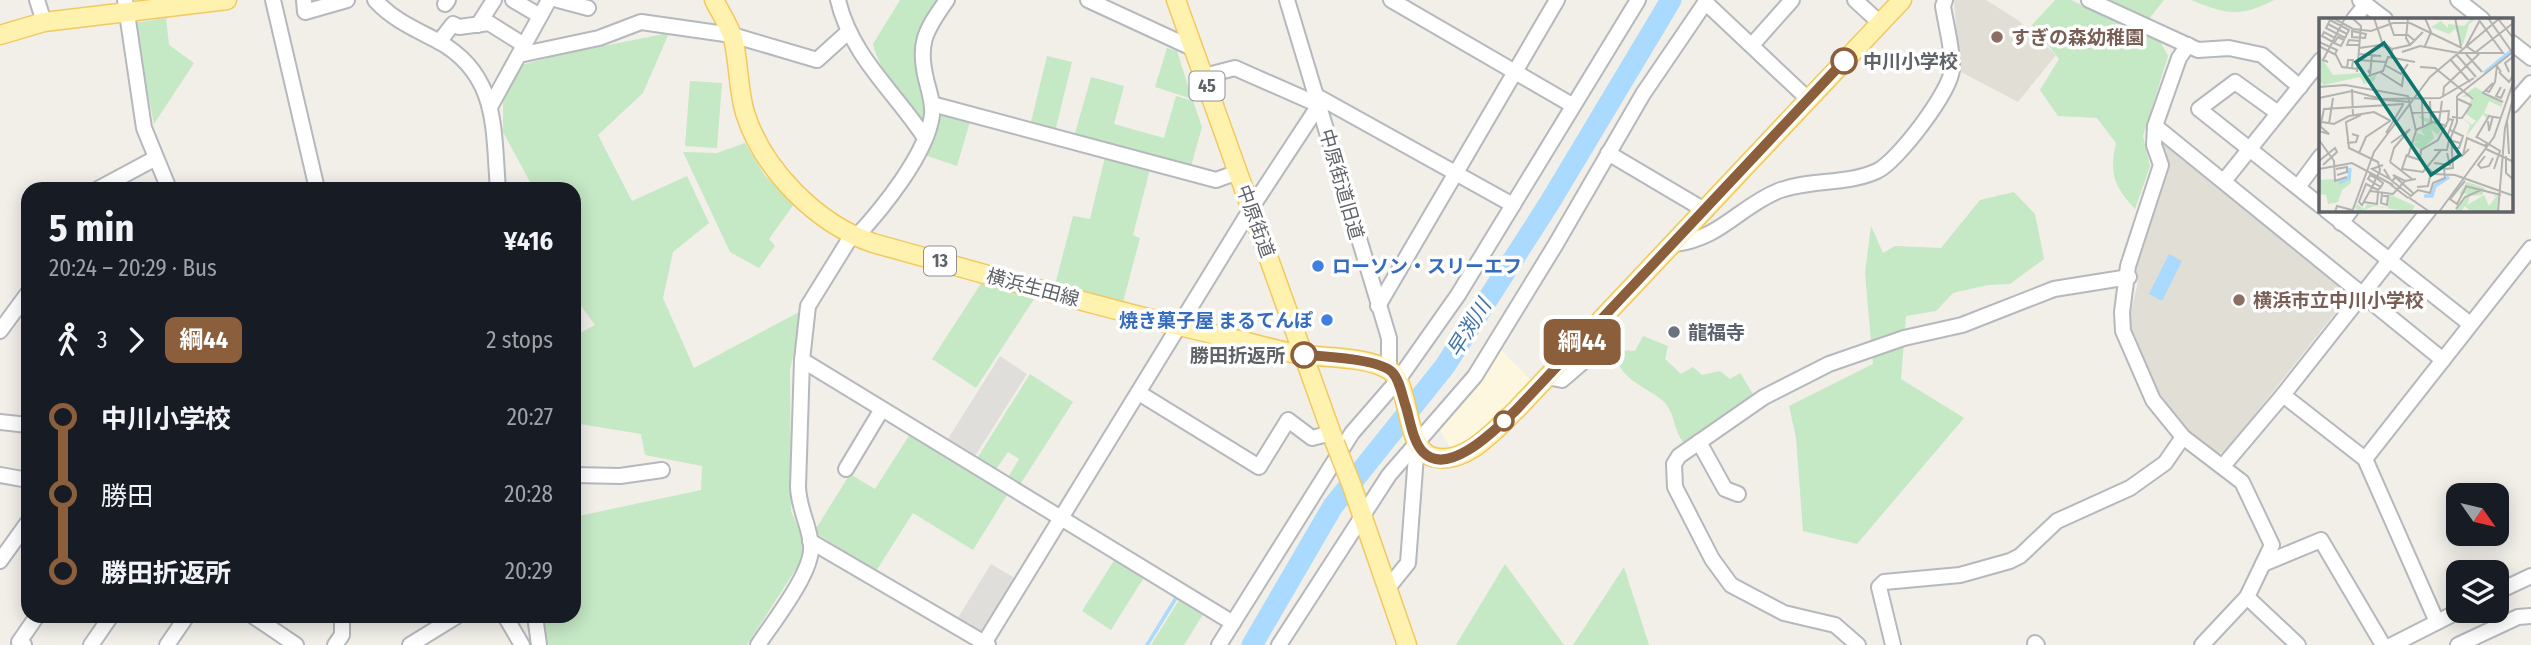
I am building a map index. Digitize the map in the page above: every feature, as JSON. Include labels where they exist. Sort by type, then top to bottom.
[{"type":"main road","points":[[0,35],[44,22],[126,7],[227,0]]},
{"type":"main road","name":"横浜生田線","points":[[714,0],[732,35],[745,113],[767,158],[808,203],[854,236],[1180,327],[1304,355],[1340,358],[1395,379]]},
{"type":"main road","name":"中原街道","points":[[1176,0],[1334,438]]},
{"type":"main road","points":[[1395,379],[1416,439],[1425,454],[1433,457],[1460,455],[1486,438],[1675,244],[1902,0]]},
{"type":"main road","name":"45","points":[[1334,438],[1407,645]]},
{"type":"street","points":[[37,0],[44,22]]},
{"type":"street","points":[[273,0],[315,182]]},
{"type":"street","points":[[304,0],[306,12],[347,0]]},
{"type":"street","points":[[375,0],[400,22],[460,55],[476,72],[490,107],[497,182]]},
{"type":"street","points":[[478,24],[494,0]]},
{"type":"street","points":[[513,0],[540,16]]},
{"type":"street","points":[[490,107],[549,0]]},
{"type":"street","points":[[558,0],[588,8]]},
{"type":"street","points":[[838,0],[848,32],[874,73],[925,138]]},
{"type":"street","points":[[758,645],[807,568],[810,541],[799,507],[802,359],[808,306],[854,236],[888,201],[925,138],[932,104],[921,60],[922,41],[947,0]]},
{"type":"street","points":[[1088,0],[1192,48]]},
{"type":"street","name":"中原街道旧道","points":[[1287,0],[1389,338],[1395,379]]},
{"type":"street","points":[[1391,0],[1573,105]]},
{"type":"street","points":[[1378,306],[1557,0]]},
{"type":"street","points":[[1219,645],[1352,433],[1458,295],[1638,0]]},
{"type":"street","points":[[1752,45],[1792,0]]},
{"type":"street","points":[[1855,0],[1880,23]]},
{"type":"street","points":[[1675,244],[1699,240],[1780,190],[1879,171],[1929,115],[1952,71],[1943,6],[1945,0]]},
{"type":"street","points":[[2089,0],[2198,50],[2229,48],[2262,55],[2300,87]]},
{"type":"street","points":[[2458,0],[2481,18]]},
{"type":"street","points":[[1279,645],[1362,514],[1416,439],[1475,376],[1650,83],[1706,1],[1808,99]]},
{"type":"street","points":[[2355,18],[2363,2],[2384,18]]},
{"type":"street","points":[[126,7],[144,128],[154,159],[166,182]]},
{"type":"street","points":[[439,42],[453,24],[459,27],[489,23],[522,50],[599,38],[641,22],[732,35],[817,60],[848,32]]},
{"type":"street","points":[[2188,45],[2179,58],[2155,126],[2154,145],[2161,165],[2128,267],[2129,276],[2122,312],[2123,331],[2153,400],[2183,437],[2242,482],[2272,545],[2247,597],[2202,645]]},
{"type":"street","points":[[2514,45],[2531,58]]},
{"type":"street","points":[[2224,181],[2319,63]]},
{"type":"street","points":[[1204,76],[1235,68],[1317,100],[1513,205]]},
{"type":"street","points":[[2277,113],[2235,82],[2199,110],[2319,204]]},
{"type":"street","points":[[2514,103],[2531,83]]},
{"type":"street","points":[[810,541],[985,644],[1317,100]]},
{"type":"street","points":[[932,104],[1216,180],[1238,172]]},
{"type":"street","points":[[2155,126],[2442,360]]},
{"type":"street","points":[[1608,153],[1706,211]]},
{"type":"street","points":[[111,182],[154,159]]},
{"type":"street","points":[[2298,187],[2319,159]]},
{"type":"street","points":[[2328,212],[2470,324]]},
{"type":"street","points":[[2341,223],[2349,212]]},
{"type":"street","points":[[2223,466],[2283,395],[2427,212]]},
{"type":"street","points":[[2365,459],[2531,248]]},
{"type":"street","points":[[1858,645],[1835,625],[1784,613],[1731,584],[1712,559],[1675,487],[1674,464],[1679,456],[1764,397],[1829,364],[1904,338],[1962,325],[2054,289],[2129,276]]},
{"type":"street","points":[[0,331],[21,302]]},
{"type":"street","points":[[1548,377],[1562,380],[1590,356]]},
{"type":"street","points":[[802,359],[1233,622]]},
{"type":"street","points":[[1139,393],[1259,467],[1288,420],[1312,438],[1334,438]]},
{"type":"street","points":[[2283,395],[2365,459],[2437,622]]},
{"type":"street","points":[[846,468],[882,409]]},
{"type":"street","points":[[0,422],[21,424]]},
{"type":"street","points":[[1893,645],[1879,587],[1884,582],[1960,575],[2010,561],[2020,556],[2057,521],[2130,488],[2165,463],[2183,437]]},
{"type":"street","points":[[1387,589],[1408,563],[1416,439]]},
{"type":"street","points":[[1699,442],[1725,489],[1738,494]]},
{"type":"street","points":[[581,475],[620,476],[662,470]]},
{"type":"street","points":[[0,475],[21,479]]},
{"type":"street","points":[[0,561],[21,532]]},
{"type":"street","points":[[2263,565],[2321,540],[2384,645]]},
{"type":"street","points":[[2509,586],[2531,576]]},
{"type":"street","points":[[2247,597],[2298,645]]},
{"type":"street","points":[[2458,645],[2518,617],[2531,616]]},
{"type":"street","points":[[2392,645],[2446,618]]},
{"type":"street","points":[[24,645],[19,642],[32,623]]},
{"type":"street","points":[[91,645],[106,623]]},
{"type":"street","points":[[169,644],[182,623]]},
{"type":"street","points":[[263,623],[296,645]]},
{"type":"street","points":[[335,645],[342,635],[342,623]]},
{"type":"street","points":[[410,645],[433,639],[450,623]]},
{"type":"street","points":[[509,623],[522,645]]},
{"type":"street","points":[[536,623],[539,645]]},
{"type":"shaded area","name":"すぎの森幼稚園","points":[[1954,0],[1986,0],[2018,20],[2056,55],[2018,102],[1959,71]]},
{"type":"shaded area","name":"横浜市立中川小学校","points":[[2160,134],[2354,289],[2225,452],[2219,453],[2189,433],[2169,411],[2139,354],[2128,324],[2138,282],[2135,257],[2160,147]]},
{"type":"shaded area","points":[[1501,350],[1533,383],[1511,407],[1468,443],[1451,450],[1437,424],[1452,414],[1481,383]]},
{"type":"shaded area","points":[[1000,356],[1027,374],[975,456],[948,439]]},
{"type":"shaded area","points":[[991,564],[1018,580],[982,637],[956,621]]},
{"type":"green space","points":[[900,0],[941,0],[927,21],[918,52],[926,106],[925,126],[888,76],[873,44]]},
{"type":"green space","points":[[2055,0],[2071,0],[2104,16],[2112,0],[2164,0],[2148,20],[2168,56],[2143,136],[2150,166],[2135,209],[2115,179],[2113,163],[2116,143],[2097,118],[2058,116],[2040,90],[2059,59],[2032,25]]},
{"type":"green space","points":[[2191,0],[2274,0],[2251,10],[2232,12]]},
{"type":"green space","points":[[166,18],[169,45],[194,63],[154,124],[134,23]]},
{"type":"green space","points":[[669,33],[643,93],[598,135],[632,201],[687,176],[709,223],[673,252],[663,298],[694,368],[803,310],[790,370],[791,511],[805,544],[799,564],[747,645],[541,645],[539,623],[581,623],[581,516],[701,490],[702,466],[645,455],[641,434],[581,424],[581,332],[595,325],[581,306],[581,182],[530,182],[503,132],[503,93],[521,65]]},
{"type":"green space","points":[[1167,48],[1177,51],[1192,99],[1155,87]]},
{"type":"green space","points":[[1047,56],[1072,62],[1055,132],[1030,126]]},
{"type":"green space","points":[[1091,77],[1124,86],[1114,124],[1164,138],[1176,96],[1193,101],[1202,127],[1190,170],[1074,137]]},
{"type":"green space","points":[[690,81],[722,83],[717,148],[685,146]]},
{"type":"green space","points":[[937,110],[971,118],[957,166],[922,154]]},
{"type":"green space","points":[[745,143],[765,176],[794,204],[769,239],[775,246],[759,268],[730,252],[683,152],[717,153]]},
{"type":"green space","points":[[1105,157],[1150,169],[1133,235],[1140,238],[1123,302],[1055,285],[1073,216],[1090,219]]},
{"type":"green space","points":[[2014,192],[2035,214],[2044,259],[2010,284],[1988,285],[1953,293],[1936,311],[1906,316],[1901,379],[1964,418],[1857,544],[1803,531],[1796,438],[1789,406],[1873,364],[1865,273],[1871,226],[1883,253],[1895,246],[1941,248],[1980,200]]},
{"type":"green space","points":[[982,282],[1036,296],[976,388],[932,359]]},
{"type":"green space","points":[[1643,336],[1668,346],[1665,359],[1681,374],[1693,367],[1702,375],[1720,371],[1730,379],[1740,373],[1755,397],[1685,444],[1663,401],[1632,380],[1620,367],[1619,350],[1635,351]]},
{"type":"green space","points":[[1030,374],[1073,402],[1019,486],[1007,479],[1019,459],[1008,452],[994,472],[976,460]]},
{"type":"green space","points":[[912,431],[1009,492],[973,550],[913,513],[876,571],[814,532],[850,474],[875,489]]},
{"type":"green space","points":[[1117,556],[1146,574],[1111,630],[1082,611]]},
{"type":"green space","points":[[1505,564],[1564,645],[1456,645]]},
{"type":"green space","points":[[1624,567],[1649,645],[1573,645]]},
{"type":"green space","points":[[1181,597],[1205,611],[1184,645],[1151,645]]},
{"type":"water","points":[[2169,254],[2182,261],[2162,301],[2149,294]]},
{"type":"waterway","name":"早渕川","points":[[1252,645],[1333,506],[1445,366],[1550,202],[1671,0]]},
{"type":"waterway","points":[[1147,645],[1176,598]]},
{"type":"bus line","name":"綱44","points":[[1304,355],[1340,358],[1389,369],[1398,380],[1421,450],[1433,457],[1460,455],[1486,438],[1517,409],[1844,61]]},
{"type":"place","name":"すぎの森幼稚園","points":[[1997,37]]},
{"type":"place","name":"中川小学校","points":[[1844,61]]},
{"type":"place","name":"ローソン・スリーエフ","points":[[1318,266]]},
{"type":"place","name":"横浜市立中川小学校","points":[[2239,300]]},
{"type":"place","name":"焼き菓子屋 まるてんぽ","points":[[1327,320]]},
{"type":"place","name":"龍福寺","points":[[1674,332]]},
{"type":"place","name":"勝田折返所","points":[[1304,355]]}]
